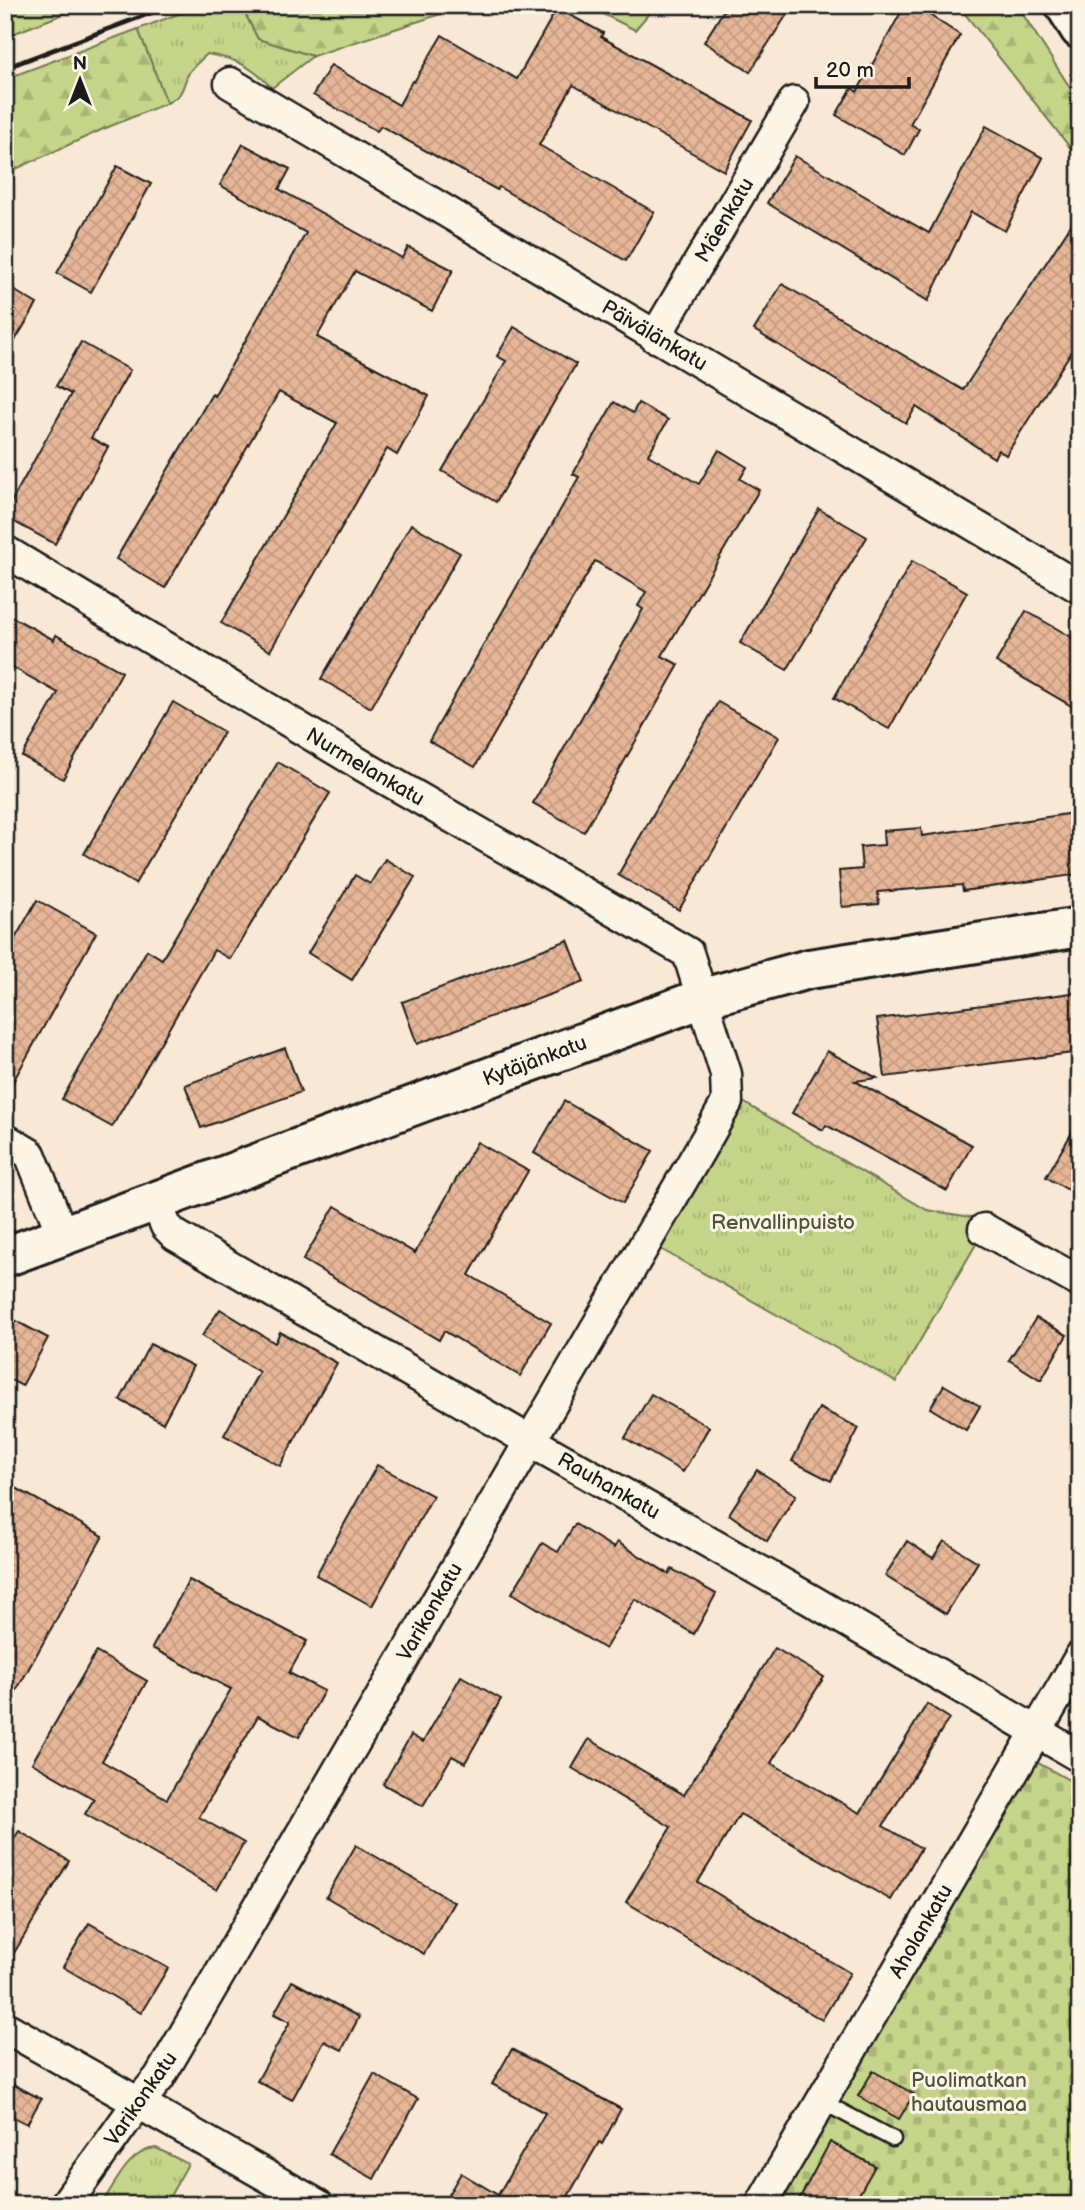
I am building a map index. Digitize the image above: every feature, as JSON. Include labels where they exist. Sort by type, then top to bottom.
[{"type":"street","points":[[1065,5],[1080,29]]},
{"type":"street","name":"Päivälänkatu","points":[[230,83],[1080,588]]},
{"type":"street","name":"Mäenkatu","points":[[655,337],[794,102]]},
{"type":"street","name":"Nurmelankatu","points":[[5,551],[365,767],[688,953],[703,998]]},
{"type":"street","name":"Kytäjänkatu","points":[[5,1257],[703,998],[809,969],[1080,927]]},
{"type":"street","name":"Varikonkatu","points":[[65,2205],[159,2078],[727,1102],[726,1074],[703,998]]},
{"type":"street","points":[[5,1139],[30,1154],[63,1236]]},
{"type":"street","name":"Rauhankatu","points":[[155,1200],[166,1226],[176,1235],[1080,1757]]},
{"type":"street","points":[[984,1229],[1080,1282]]},
{"type":"street","name":"Aholankatu","points":[[761,2205],[1080,1657]]},
{"type":"street","points":[[5,2028],[318,2205]]},
{"type":"lane","points":[[821,2101],[893,2139]]},
{"type":"green space","points":[[5,5],[86,5],[5,37]]},
{"type":"green space","points":[[202,5],[250,5],[245,13],[258,39],[313,56],[272,88],[243,65],[207,54],[190,71],[181,92],[167,103],[138,29]]},
{"type":"green space","points":[[250,5],[468,5],[313,56],[258,39],[245,13]]},
{"type":"green space","points":[[585,5],[656,5],[635,30]]},
{"type":"green space","points":[[958,5],[1017,5],[1080,103],[1080,160]]},
{"type":"green space","points":[[138,29],[167,103],[5,174],[5,79]]},
{"type":"green space","name":"Renvallinpuisto","points":[[743,1102],[927,1210],[990,1220],[896,1382],[657,1247]]},
{"type":"green space","name":"Puolimatkan hautausmaa","points":[[1033,1760],[1080,1786],[1080,2205],[778,2205]]},
{"type":"green space","points":[[156,2148],[188,2164],[165,2205],[101,2205],[130,2161],[146,2150]]},
{"type":"building","points":[[727,5],[793,5],[750,72],[704,42]]},
{"type":"building","points":[[905,5],[914,5],[960,35],[910,124],[919,129],[905,155],[836,115],[852,88],[857,92]]},
{"type":"building","points":[[557,8],[603,33],[601,37],[752,120],[724,171],[573,85],[539,145],[654,212],[626,261],[499,187],[497,190],[381,126],[377,131],[313,95],[331,65],[399,105],[442,35],[517,79]]},
{"type":"building","points":[[986,126],[1043,158],[1005,231],[971,212],[928,301],[767,203],[795,156],[929,233]]},
{"type":"building","points":[[243,144],[290,169],[279,189],[402,258],[408,247],[453,270],[432,311],[355,271],[317,337],[429,396],[397,455],[387,449],[270,651],[221,623],[337,423],[279,392],[165,588],[116,559],[212,394],[214,396],[306,233],[220,185]]},
{"type":"building","points":[[117,166],[151,184],[91,292],[57,273]]},
{"type":"building","points":[[1080,211],[1080,338],[1006,455],[998,450],[994,458],[916,407],[906,423],[754,330],[782,284],[963,390]]},
{"type":"building","points":[[5,285],[37,304],[5,357]]},
{"type":"building","points":[[514,327],[576,364],[496,502],[442,471],[506,361],[497,356]]},
{"type":"building","points":[[81,342],[130,370],[91,438],[108,447],[55,544],[5,517],[5,513],[71,394],[56,386]]},
{"type":"building","points":[[614,402],[633,413],[638,403],[668,420],[648,455],[699,484],[719,450],[747,467],[740,479],[759,490],[662,656],[679,665],[584,832],[533,803],[643,609],[638,606],[646,592],[595,561],[475,767],[429,741],[579,477],[573,474]]},
{"type":"building","points":[[819,509],[867,537],[787,670],[740,643]]},
{"type":"building","points":[[411,524],[460,553],[371,708],[321,679]]},
{"type":"building","points":[[912,561],[967,592],[889,729],[834,698]]},
{"type":"building","points":[[1026,611],[1080,642],[1080,711],[996,662]]},
{"type":"building","points":[[5,613],[54,640],[56,635],[122,672],[63,779],[22,756],[58,693],[5,663]]},
{"type":"building","points":[[173,702],[224,732],[135,884],[84,854]]},
{"type":"building","points":[[718,702],[779,737],[679,910],[618,875]]},
{"type":"building","points":[[278,762],[330,793],[230,959],[214,950],[112,1127],[62,1099],[147,950],[162,959]]},
{"type":"building","points":[[1080,812],[1080,874],[963,891],[962,885],[878,892],[879,904],[842,907],[839,871],[862,869],[860,847],[884,845],[883,831],[921,828],[922,836]]},
{"type":"building","points":[[385,859],[415,877],[352,980],[308,953],[355,875],[370,884]]},
{"type":"building","points":[[37,900],[96,933],[5,1096],[5,956]]},
{"type":"building","points":[[568,940],[584,982],[417,1044],[402,1002]]},
{"type":"building","points":[[1080,992],[1080,1052],[885,1077],[877,1019]]},
{"type":"building","points":[[285,1048],[301,1092],[201,1128],[185,1085]]},
{"type":"building","points":[[827,1051],[877,1078],[855,1081],[972,1145],[947,1191],[826,1125],[823,1130],[792,1113]]},
{"type":"building","points":[[564,1101],[653,1151],[623,1203],[534,1153]]},
{"type":"building","points":[[1080,1119],[1080,1197],[1046,1177]]},
{"type":"building","points":[[477,1142],[528,1171],[469,1275],[551,1323],[520,1376],[444,1331],[439,1340],[303,1260],[335,1206],[415,1253]]},
{"type":"building","points":[[220,1309],[275,1343],[280,1332],[337,1363],[280,1466],[224,1435],[259,1372],[202,1336]]},
{"type":"building","points":[[5,1315],[48,1338],[22,1386],[5,1377]]},
{"type":"building","points":[[1036,1318],[1067,1335],[1041,1380],[1009,1360]]},
{"type":"building","points":[[150,1344],[193,1366],[163,1423],[120,1400]]},
{"type":"building","points":[[944,1385],[980,1406],[966,1430],[930,1408]]},
{"type":"building","points":[[651,1394],[709,1427],[683,1472],[625,1438]]},
{"type":"building","points":[[819,1408],[859,1428],[831,1481],[792,1461]]},
{"type":"building","points":[[377,1465],[433,1496],[372,1606],[316,1575]]},
{"type":"building","points":[[757,1470],[796,1495],[767,1541],[729,1514]]},
{"type":"building","points":[[5,1482],[103,1536],[5,1711]]},
{"type":"building","points":[[575,1524],[614,1548],[617,1542],[669,1574],[672,1569],[716,1594],[694,1634],[635,1599],[605,1649],[512,1593],[542,1543],[558,1552]]},
{"type":"building","points":[[907,1541],[933,1558],[944,1541],[978,1562],[946,1614],[885,1576]]},
{"type":"building","points":[[189,1580],[307,1641],[289,1673],[324,1691],[299,1737],[258,1716],[199,1817],[244,1843],[217,1890],[85,1814],[94,1799],[32,1763],[96,1652],[147,1681],[102,1761],[167,1799],[231,1689],[152,1648]]},
{"type":"building","points":[[775,1648],[824,1677],[771,1763],[860,1813],[927,1704],[949,1718],[883,1826],[921,1848],[891,1900],[740,1814],[698,1882],[850,1973],[822,2020],[626,1902],[671,1827],[572,1768],[589,1739],[684,1795]]},
{"type":"building","points":[[461,1676],[501,1699],[465,1763],[452,1756],[423,1806],[383,1784],[411,1735],[423,1742]]},
{"type":"building","points":[[19,1831],[69,1861],[5,1968],[5,1853]]},
{"type":"building","points":[[356,1845],[454,1902],[424,1954],[326,1897]]},
{"type":"building","points":[[89,1923],[168,1968],[141,2013],[63,1967]]},
{"type":"building","points":[[292,1981],[359,2017],[342,2050],[324,2041],[292,2100],[257,2081],[290,2022],[274,2014]]},
{"type":"building","points":[[512,2049],[621,2109],[563,2205],[442,2205],[461,2173],[498,2195],[545,2113],[492,2084]]},
{"type":"building","points":[[873,2071],[914,2094],[899,2119],[858,2096]]},
{"type":"building","points":[[374,2074],[418,2099],[374,2179],[329,2154]]},
{"type":"building","points":[[5,2080],[41,2099],[27,2124],[5,2113]]},
{"type":"building","points":[[830,2142],[875,2166],[853,2205],[796,2205]]},
{"type":"railway","points":[[5,68],[172,5]]}]
